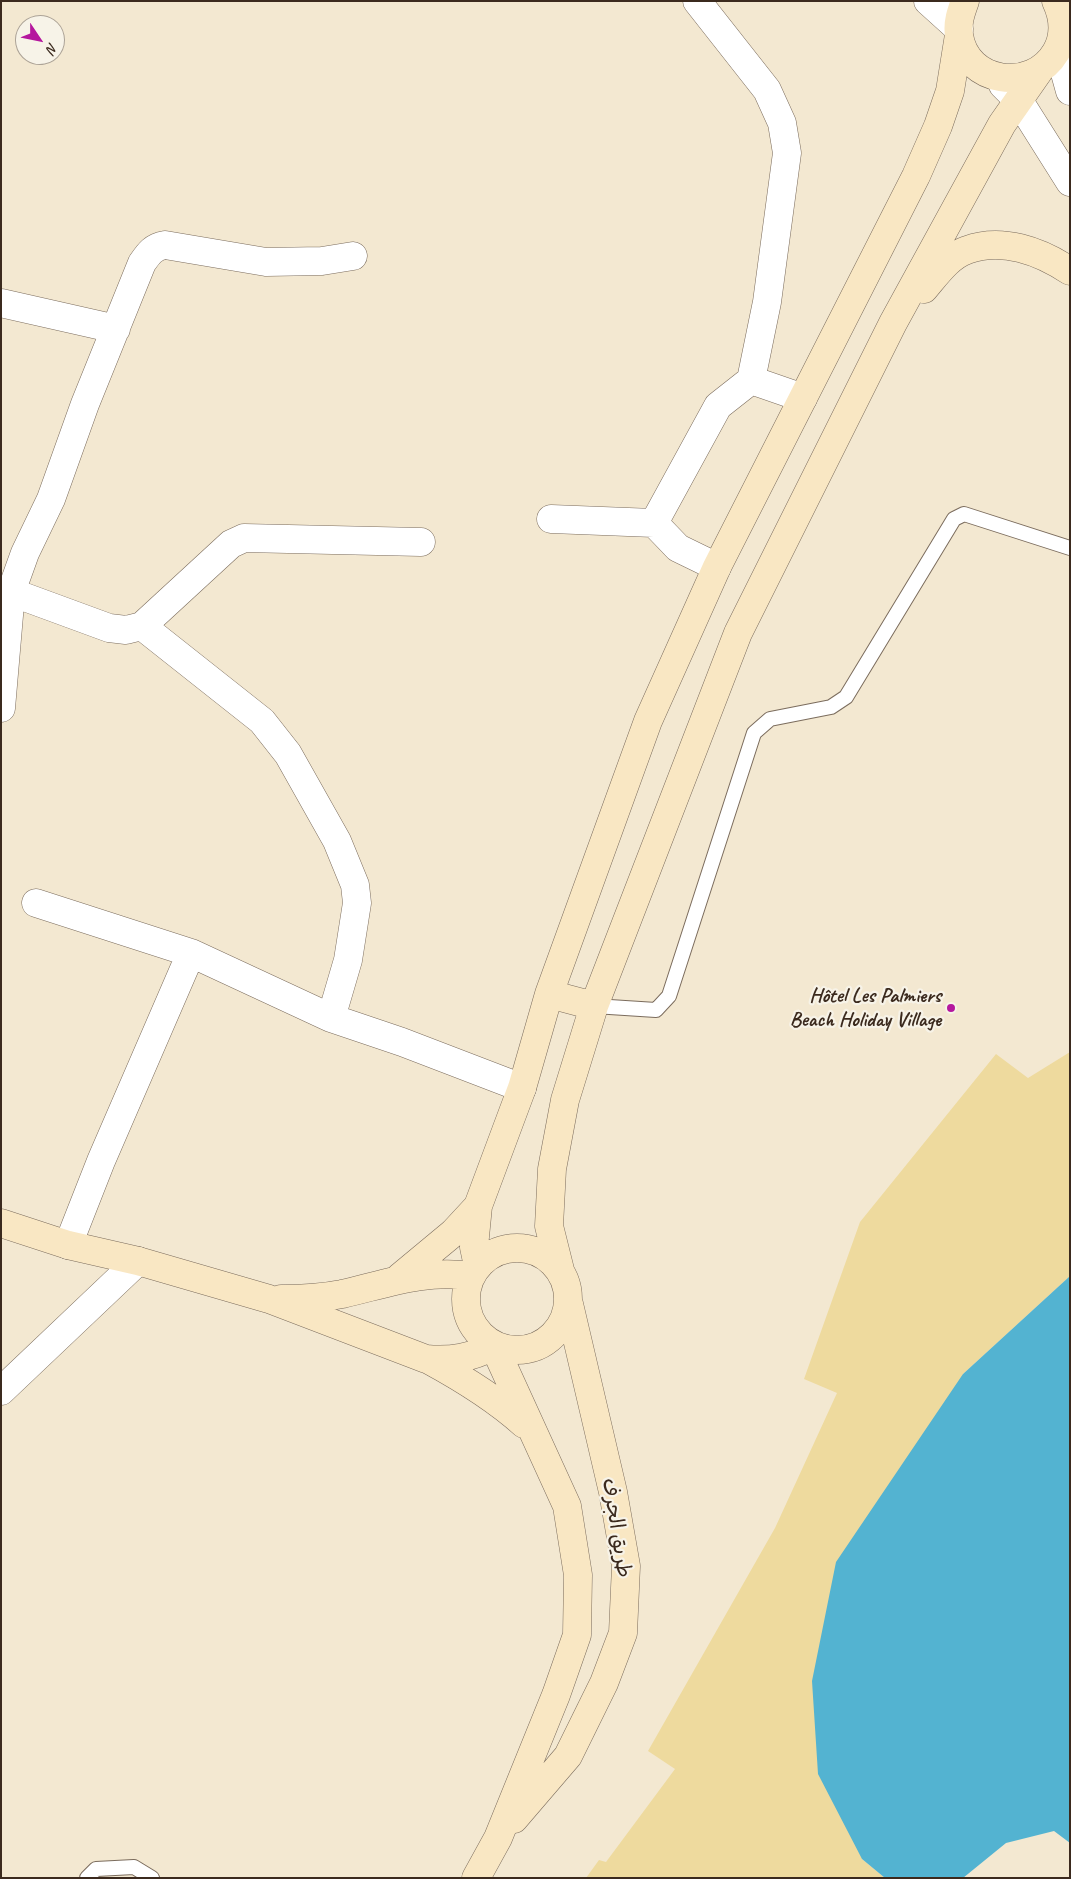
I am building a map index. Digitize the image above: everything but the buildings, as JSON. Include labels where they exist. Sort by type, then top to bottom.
[{"type":"main road","points":[[965,1],[959,17],[959,32],[950,91],[938,126],[916,176],[718,567],[648,721],[549,994],[522,1088],[478,1206],[474,1271],[466,1292],[466,1308],[471,1323],[481,1336],[494,1346],[506,1350],[523,1351],[540,1345],[554,1335],[564,1321],[568,1304],[565,1280],[560,1270],[550,1226],[552,1169],[565,1100],[594,1006],[681,776],[738,633],[893,323],[1002,124],[1039,71],[1052,59],[1060,44],[1060,10]]},
{"type":"main road","points":[[959,32],[964,51],[975,66],[989,75],[1006,79],[1023,78],[1039,71]]},
{"type":"main road","points":[[893,323],[948,262],[966,250],[1006,246],[1029,250],[1052,259],[1070,271]]},
{"type":"main road","points":[[549,994],[594,1006]]},
{"type":"main road","points":[[396,1280],[446,1239],[478,1206]]},
{"type":"main road","points":[[1,1223],[68,1245],[138,1261],[270,1299],[426,1358],[463,1378],[498,1401],[530,1428]]},
{"type":"main road","points":[[270,1299],[310,1298],[342,1294],[396,1280],[432,1274],[474,1271],[497,1252],[520,1248],[535,1251],[549,1259],[560,1270]]},
{"type":"main road","name":"طريق الجرف","points":[[498,1838],[568,1756],[604,1683],[623,1633],[626,1566],[613,1492],[568,1304]]},
{"type":"main road","points":[[426,1358],[449,1361],[457,1360],[473,1356],[494,1346]]},
{"type":"main road","name":"طريق الجرف","points":[[476,1878],[498,1838],[556,1695],[577,1635],[578,1575],[567,1506],[494,1346]]},
{"type":"street","points":[[654,523],[718,406],[752,380],[767,302],[787,153],[782,123],[767,90],[697,1]]},
{"type":"street","points":[[928,1],[959,32]]},
{"type":"street","points":[[1060,10],[1065,73],[1070,91]]},
{"type":"street","points":[[989,75],[1019,100],[1070,182]]},
{"type":"street","points":[[1,708],[11,592],[25,553],[51,499],[85,404],[142,263],[156,247],[165,244],[266,262],[322,261],[353,256]]},
{"type":"street","points":[[1,303],[116,329]]},
{"type":"street","points":[[752,380],[803,398]]},
{"type":"street","points":[[551,519],[654,523],[678,548],[718,567]]},
{"type":"street","points":[[11,592],[108,628],[126,630],[142,626],[231,544],[244,538],[421,542]]},
{"type":"street","points":[[142,626],[262,721],[288,754],[337,841],[355,885],[357,903],[348,960],[331,1018]]},
{"type":"street","points":[[36,903],[191,953],[331,1018],[402,1042],[522,1088]]},
{"type":"street","points":[[68,1245],[101,1161],[191,953]]},
{"type":"street","points":[[1,1391],[138,1261]]},
{"type":"lane","points":[[594,1006],[656,1010],[669,996],[754,733],[770,719],[831,706],[846,697],[954,519],[964,514],[1070,548]]},
{"type":"lane","points":[[87,1878],[96,1869],[134,1867],[152,1878]]},
{"type":"sand","points":[[1070,1052],[1070,1276],[963,1374],[862,1859],[885,1878],[586,1878],[599,1860],[606,1862],[675,1769],[648,1751],[775,1528],[837,1393],[804,1379],[860,1222],[996,1054],[1028,1078]]},
{"type":"water","points":[[1070,1276],[1070,1843],[1054,1831],[1006,1843],[963,1878],[885,1878],[862,1859],[818,1774],[812,1681],[836,1562],[963,1374]]},
{"type":"place","name":"Hôtel Les Palmiers Beach Holiday Village","points":[[951,1008]]}]
